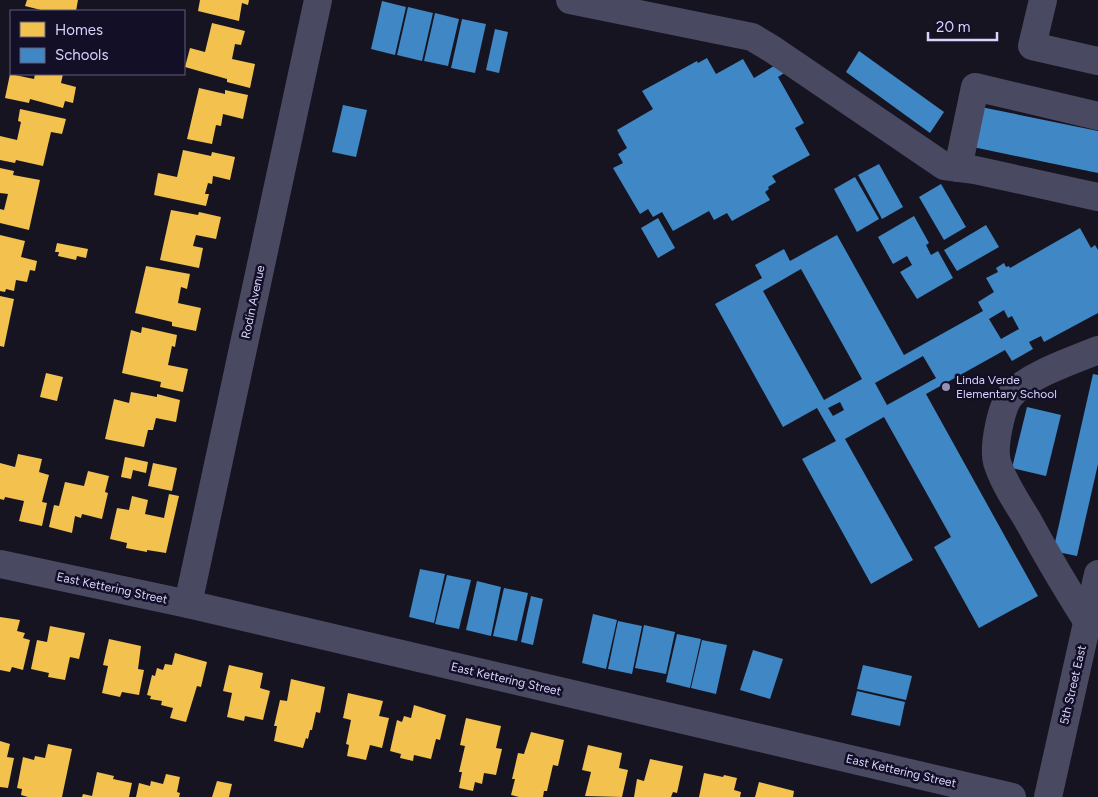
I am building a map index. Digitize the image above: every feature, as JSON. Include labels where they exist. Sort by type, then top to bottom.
[{"type":"street","name":"Rodin Avenue","points":[[188,604],[318,0]]},
{"type":"street","points":[[570,0],[752,37],[944,166],[1098,197]]},
{"type":"street","points":[[1043,0],[1032,46],[1098,61]]},
{"type":"street","points":[[958,168],[975,87],[1098,116]]},
{"type":"street","points":[[1087,621],[1063,584],[1008,486],[997,460],[996,441],[1002,415],[1010,396],[1036,377],[1098,350]]},
{"type":"street","name":"East Kettering Street","points":[[0,564],[188,604],[1012,797]]},
{"type":"street","name":"5th Street East","points":[[1048,797],[1098,574]]},
{"type":"building: Homes","points":[[27,0],[78,0],[76,10],[41,10],[25,6]]},
{"type":"building: Homes","points":[[200,0],[249,0],[248,5],[242,3],[239,21],[198,11]]},
{"type":"building: Homes","points":[[212,23],[245,31],[241,45],[235,44],[232,59],[255,64],[250,88],[185,67],[190,48],[205,52]]},
{"type":"building: Homes","points":[[10,74],[34,79],[35,75],[63,75],[61,83],[76,87],[73,103],[65,101],[63,108],[30,99],[29,103],[5,98]]},
{"type":"building: Homes","points":[[199,88],[225,94],[225,90],[248,95],[243,119],[223,114],[221,126],[216,125],[212,144],[187,139]]},
{"type":"building: Homes","points":[[20,109],[66,119],[62,134],[51,132],[43,166],[16,160],[15,163],[0,160],[0,136],[17,140],[21,122],[18,121]]},
{"type":"building: Homes","points":[[183,150],[211,156],[212,152],[235,157],[230,180],[213,176],[212,184],[208,183],[205,194],[209,194],[206,206],[154,195],[158,173],[177,177]]},
{"type":"building: Homes","points":[[0,168],[14,171],[13,175],[40,180],[29,230],[0,223],[0,209],[4,210],[8,194],[0,193]]},
{"type":"building: Homes","points":[[171,210],[198,215],[199,212],[221,217],[216,239],[196,235],[193,246],[203,248],[199,268],[160,260]]},
{"type":"building: Homes","points":[[0,235],[25,241],[21,257],[37,261],[35,271],[30,270],[27,282],[16,280],[14,291],[6,289],[5,292],[0,291]]},
{"type":"building: Homes","points":[[57,243],[88,249],[86,258],[77,256],[76,260],[58,256],[59,252],[55,252]]},
{"type":"building: Homes","points":[[146,266],[190,274],[187,289],[181,287],[178,303],[201,308],[196,331],[172,326],[172,322],[135,313]]},
{"type":"building: Homes","points":[[0,296],[14,299],[4,347],[0,346]]},
{"type":"building: Homes","points":[[142,327],[177,335],[175,347],[172,346],[168,365],[188,369],[183,392],[160,387],[161,382],[122,373],[131,330],[141,333]]},
{"type":"building: Homes","points":[[46,373],[63,377],[57,401],[40,397]]},
{"type":"building: Homes","points":[[131,392],[157,397],[157,394],[180,400],[176,422],[156,418],[153,430],[148,430],[144,447],[105,439],[114,399],[129,403]]},
{"type":"building: Homes","points":[[18,454],[42,459],[39,472],[49,475],[42,502],[47,503],[42,526],[19,521],[24,501],[5,497],[4,500],[0,499],[0,463],[15,467]]},
{"type":"building: Homes","points":[[125,457],[148,462],[146,473],[133,470],[131,479],[121,477]]},
{"type":"building: Homes","points":[[153,463],[177,468],[172,491],[148,486]]},
{"type":"building: Homes","points":[[88,471],[109,476],[105,492],[108,493],[102,519],[82,514],[81,518],[75,516],[72,533],[49,527],[54,505],[59,506],[65,482],[84,486]]},
{"type":"building: Homes","points":[[169,494],[179,496],[166,553],[126,548],[127,543],[110,539],[117,508],[129,510],[132,496],[148,500],[145,514],[164,518]]},
{"type":"building: Homes","points":[[0,617],[20,620],[17,631],[25,633],[23,638],[30,640],[23,670],[12,667],[10,672],[0,670]]},
{"type":"building: Homes","points":[[50,626],[85,633],[79,659],[70,657],[65,680],[48,677],[49,673],[31,669],[37,640],[47,642]]},
{"type":"building: Homes","points":[[109,639],[141,646],[138,669],[144,670],[139,695],[122,692],[120,697],[102,693],[108,666],[103,665]]},
{"type":"building: Homes","points":[[175,653],[207,662],[201,687],[197,686],[186,722],[170,718],[173,708],[161,705],[162,701],[150,699],[151,696],[147,695],[152,675],[155,676],[157,668],[163,670],[165,664],[172,665]]},
{"type":"building: Homes","points":[[229,665],[263,673],[260,688],[270,691],[263,720],[245,716],[244,721],[227,717],[232,693],[223,691]]},
{"type":"building: Homes","points":[[291,679],[325,687],[320,713],[316,712],[312,730],[310,730],[308,739],[306,738],[303,748],[274,741],[277,726],[274,726],[280,700],[287,701]]},
{"type":"building: Homes","points":[[348,693],[383,701],[379,716],[389,718],[382,748],[370,745],[366,760],[347,756],[349,745],[346,744],[351,720],[343,718]]},
{"type":"building: Homes","points":[[414,705],[446,715],[440,740],[436,739],[431,759],[414,755],[413,761],[400,758],[401,754],[390,751],[397,720],[402,722],[404,716],[411,718]]},
{"type":"building: Homes","points":[[466,718],[501,726],[496,748],[502,749],[496,775],[484,773],[482,784],[475,782],[473,791],[459,788],[462,772],[459,772],[465,746],[460,745]]},
{"type":"building: Homes","points":[[531,732],[564,740],[558,766],[553,765],[547,791],[544,791],[543,797],[511,795],[515,779],[512,779],[518,753],[524,754]]},
{"type":"building: Homes","points":[[0,741],[10,744],[7,757],[14,758],[8,788],[0,787]]},
{"type":"building: Homes","points":[[48,744],[72,749],[62,797],[28,797],[21,795],[22,789],[17,788],[23,757],[34,760],[35,756],[45,758]]},
{"type":"building: Homes","points":[[588,745],[622,753],[619,768],[628,770],[622,797],[585,796],[591,772],[582,770]]},
{"type":"building: Homes","points":[[650,759],[683,766],[677,793],[673,792],[671,797],[634,797],[637,779],[644,781]]},
{"type":"building: Homes","points":[[97,772],[114,776],[113,779],[132,783],[129,797],[82,797],[83,794],[92,796]]},
{"type":"building: Homes","points":[[704,773],[737,778],[734,790],[741,792],[740,797],[699,797]]},
{"type":"building: Homes","points":[[166,774],[180,777],[177,792],[180,793],[179,797],[136,797],[139,783],[150,786],[151,781],[163,784]]},
{"type":"building: Homes","points":[[217,781],[232,784],[229,797],[212,797]]},
{"type":"building: Homes","points":[[759,782],[794,791],[793,797],[755,797]]},
{"type":"building: Schools","points":[[382,1],[406,7],[395,55],[371,49]]},
{"type":"building: Schools","points":[[408,7],[433,13],[422,61],[397,55]]},
{"type":"building: Schools","points":[[435,13],[459,19],[448,66],[424,61]]},
{"type":"building: Schools","points":[[462,19],[486,24],[475,73],[451,68]]},
{"type":"building: Schools","points":[[495,29],[508,32],[499,73],[486,70]]},
{"type":"building: Schools","points":[[859,51],[944,112],[930,133],[846,72]]},
{"type":"building: Schools","points":[[707,58],[716,74],[743,59],[754,78],[779,63],[789,70],[778,77],[804,123],[795,128],[810,155],[772,176],[776,182],[768,187],[769,189],[765,192],[770,200],[732,221],[727,213],[714,220],[709,211],[673,231],[662,212],[653,217],[648,209],[640,214],[613,168],[623,163],[618,154],[627,148],[617,130],[653,109],[642,91],[697,61],[698,63]]},
{"type":"building: Schools","points":[[343,105],[367,110],[356,157],[332,152]]},
{"type":"building: Schools","points":[[976,106],[1098,131],[1098,173],[968,146]]},
{"type":"building: Schools","points":[[879,164],[903,207],[882,219],[858,175]]},
{"type":"building: Schools","points":[[855,177],[879,219],[857,232],[834,189]]},
{"type":"building: Schools","points":[[941,184],[966,227],[944,240],[919,197]]},
{"type":"building: Schools","points":[[914,216],[929,243],[926,245],[931,255],[938,251],[953,278],[917,299],[900,272],[912,265],[907,256],[893,264],[878,237]]},
{"type":"building: Schools","points":[[658,218],[675,248],[658,258],[641,228]]},
{"type":"building: Schools","points":[[986,225],[999,247],[957,271],[944,250]]},
{"type":"building: Schools","points":[[1080,228],[1091,248],[1095,245],[1098,250],[1098,313],[1044,342],[1041,336],[1029,342],[1033,349],[1012,361],[1005,350],[926,394],[1038,596],[979,628],[934,547],[951,537],[884,417],[845,439],[913,560],[871,584],[802,459],[836,441],[817,408],[783,427],[715,304],[762,278],[755,265],[784,249],[790,261],[837,235],[904,355],[983,311],[978,302],[994,292],[986,278],[998,272],[996,268],[1004,263],[1006,267],[1009,266],[1010,268]],"holes":[[[801,269],[862,379],[824,400],[763,291]],[[1004,310],[1008,318],[1012,316],[1019,329],[1001,339],[989,319]],[[923,356],[936,378],[887,405],[875,383]],[[840,402],[844,410],[833,416],[828,408]]]},
{"type":"building: Schools","points":[[1093,374],[1098,375],[1098,464],[1077,556],[1053,551]]},
{"type":"building: Schools","points":[[1027,407],[1061,415],[1046,476],[1012,468]]},
{"type":"building: Schools","points":[[420,569],[445,574],[434,623],[409,617]]},
{"type":"building: Schools","points":[[447,575],[471,580],[459,629],[435,624]]},
{"type":"building: Schools","points":[[477,581],[501,587],[491,636],[466,630]]},
{"type":"building: Schools","points":[[504,588],[528,593],[517,641],[493,636]]},
{"type":"building: Schools","points":[[531,596],[543,599],[533,645],[521,642]]},
{"type":"building: Schools","points":[[593,614],[617,620],[606,669],[582,663]]},
{"type":"building: Schools","points":[[618,621],[642,626],[632,674],[608,669]]},
{"type":"building: Schools","points":[[644,625],[675,632],[666,674],[635,668]]},
{"type":"building: Schools","points":[[677,634],[701,639],[690,688],[666,682]]},
{"type":"building: Schools","points":[[702,640],[727,645],[716,694],[691,688]]},
{"type":"building: Schools","points":[[753,650],[783,659],[770,699],[740,690]]},
{"type":"building: Schools","points":[[863,665],[912,676],[906,700],[857,689]]},
{"type":"building: Schools","points":[[857,691],[905,702],[900,726],[851,715]]},
{"type":"place","name":"Linda Verde Elementary School","points":[[946,387]]}]
